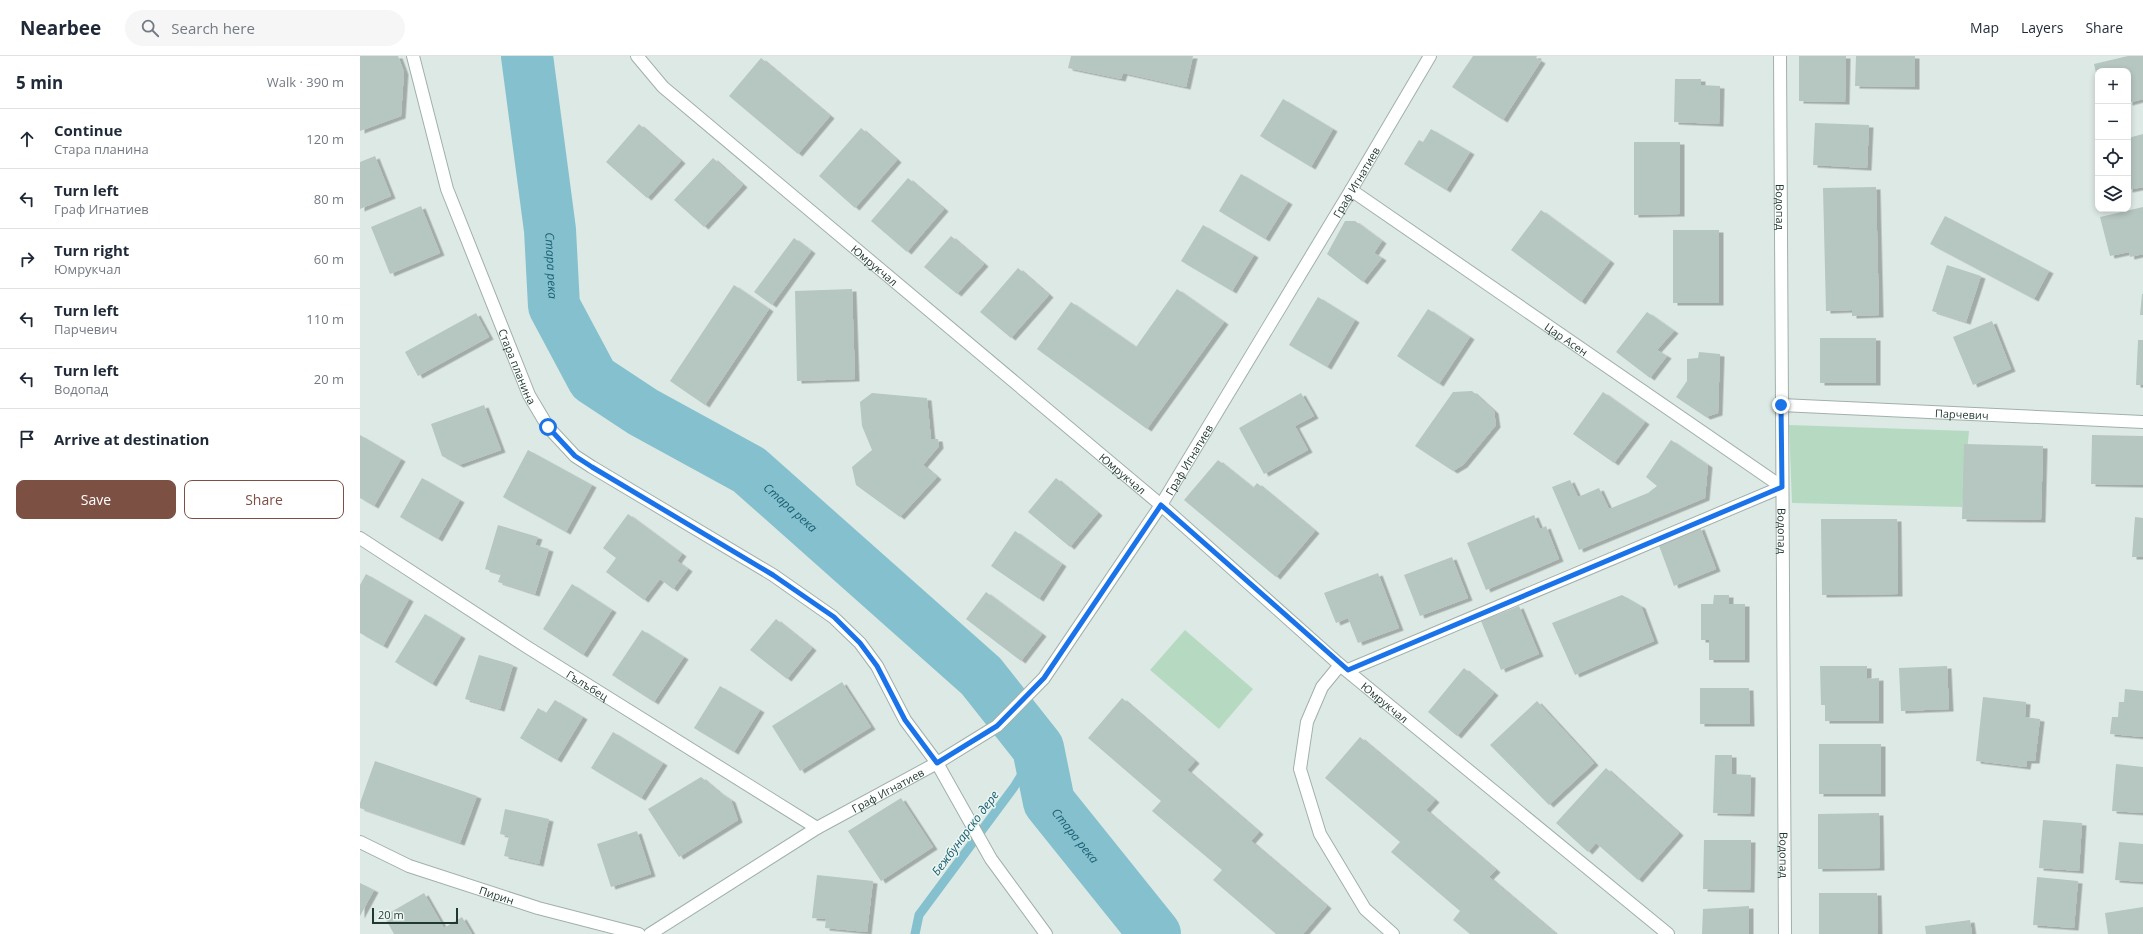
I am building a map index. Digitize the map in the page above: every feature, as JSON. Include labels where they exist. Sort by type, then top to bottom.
[{"type":"street","name":"Стара планина","points":[[413,56],[447,189],[529,395],[548,427],[575,456],[773,575],[834,617],[860,643],[877,666],[905,720],[937,763],[991,859],[1046,934]]},
{"type":"street","name":"Юмрукчал","points":[[637,56],[663,87],[1161,505],[1344,667],[1668,934]]},
{"type":"street","name":"Граф Игнатиев","points":[[650,934],[817,828],[937,763],[997,726],[1044,678],[1161,505],[1430,56]]},
{"type":"street","name":"Водопад","points":[[1780,56],[1785,934]]},
{"type":"street","name":"Цар Асен","points":[[1351,190],[1782,487]]},
{"type":"street","name":"Парчевич","points":[[1781,405],[2143,422]]},
{"type":"street","points":[[1393,934],[1365,909],[1320,834],[1300,769],[1307,722],[1322,687],[1344,667],[1782,487]]},
{"type":"street","name":"Гълъбец","points":[[360,538],[527,647],[817,828]]},
{"type":"street","name":"Пирин","points":[[360,842],[416,868],[538,908],[639,934]]},
{"type":"green space","points":[[1789,425],[1969,431],[1962,507],[1792,503]]},
{"type":"green space","points":[[1185,630],[1253,689],[1219,729],[1150,670]]},
{"type":"building","points":[[360,56],[398,56],[404,72],[401,116],[360,131]]},
{"type":"building","points":[[1071,56],[1193,56],[1186,87],[1123,73],[1121,79],[1068,68]]},
{"type":"building","points":[[1473,56],[1537,56],[1536,58],[1541,61],[1503,120],[1452,87]]},
{"type":"building","points":[[1799,56],[1846,56],[1845,102],[1799,101]]},
{"type":"building","points":[[1856,56],[1915,56],[1915,87],[1855,86]]},
{"type":"building","points":[[2128,56],[2143,56],[2143,99],[2131,102],[2131,68],[2095,68],[2094,64]]},
{"type":"building","points":[[761,58],[830,116],[798,154],[729,96]]},
{"type":"building","points":[[1675,79],[1701,79],[1701,85],[1720,86],[1719,124],[1674,122]]},
{"type":"building","points":[[1283,99],[1333,129],[1311,167],[1260,136]]},
{"type":"building","points":[[1815,123],[1869,125],[1867,168],[1813,165]]},
{"type":"building","points":[[639,124],[681,161],[647,198],[606,162]]},
{"type":"building","points":[[861,128],[897,160],[855,208],[819,176]]},
{"type":"building","points":[[1431,129],[1470,152],[1446,190],[1404,164],[1419,140],[1423,142]]},
{"type":"building","points":[[2143,134],[2143,187],[2131,189],[2131,140],[2131,137]]},
{"type":"building","points":[[1634,142],[1680,142],[1680,214],[1634,215]]},
{"type":"building","points":[[375,156],[391,196],[360,209],[360,162]]},
{"type":"building","points":[[713,158],[743,185],[704,227],[674,200]]},
{"type":"building","points":[[1241,174],[1288,202],[1265,239],[1219,211]]},
{"type":"building","points":[[908,178],[944,209],[907,252],[871,221]]},
{"type":"building","points":[[1876,187],[1879,315],[1852,316],[1852,310],[1826,311],[1823,188]]},
{"type":"building","points":[[421,206],[440,253],[390,274],[371,227]]},
{"type":"building","points":[[2143,207],[2143,254],[2130,257],[2129,252],[2110,256],[2100,217],[2122,212],[2131,212],[2131,210]]},
{"type":"building","points":[[1541,210],[1610,261],[1581,302],[1511,250]]},
{"type":"building","points":[[1945,216],[2049,271],[2034,299],[1930,244]]},
{"type":"building","points":[[1345,221],[1355,221],[1382,241],[1374,253],[1382,258],[1363,282],[1327,254]]},
{"type":"building","points":[[1203,225],[1254,255],[1232,291],[1181,261]]},
{"type":"building","points":[[1673,230],[1719,230],[1719,303],[1673,303]]},
{"type":"building","points":[[951,236],[984,264],[957,294],[924,267]]},
{"type":"building","points":[[794,238],[811,251],[772,305],[754,292]]},
{"type":"building","points":[[1947,265],[1981,276],[1966,322],[1932,311]]},
{"type":"building","points":[[1018,268],[1049,295],[1011,338],[980,312]]},
{"type":"building","points":[[734,285],[769,309],[705,405],[670,381]]},
{"type":"building","points":[[852,289],[855,379],[797,381],[795,291]]},
{"type":"building","points":[[1177,289],[1224,322],[1147,429],[1037,349],[1071,302],[1136,347]]},
{"type":"building","points":[[2142,294],[2143,315],[2140,315]]},
{"type":"building","points":[[1318,297],[1355,320],[1327,367],[1289,345]]},
{"type":"building","points":[[1428,309],[1470,337],[1439,384],[1397,356]]},
{"type":"building","points":[[1647,312],[1674,331],[1657,350],[1667,356],[1650,378],[1616,352]]},
{"type":"building","points":[[476,313],[489,337],[418,376],[405,352]]},
{"type":"building","points":[[1992,321],[2011,369],[1973,385],[1953,337]]},
{"type":"building","points":[[1820,338],[1876,338],[1876,383],[1820,383]]},
{"type":"building","points":[[2138,340],[2143,340],[2143,385],[2136,385]]},
{"type":"building","points":[[1699,352],[1720,354],[1718,413],[1706,417],[1676,397],[1687,381],[1687,359],[1698,358]]},
{"type":"building","points":[[1472,391],[1494,411],[1496,425],[1463,465],[1453,471],[1415,446],[1453,392]]},
{"type":"building","points":[[1603,392],[1645,422],[1614,463],[1573,434]]},
{"type":"building","points":[[872,393],[927,398],[931,439],[938,439],[939,446],[923,465],[937,477],[900,517],[856,485],[852,467],[872,450],[862,426],[860,402]]},
{"type":"building","points":[[1301,393],[1314,416],[1295,426],[1308,450],[1264,474],[1239,428]]},
{"type":"building","points":[[484,405],[501,450],[459,465],[442,456],[431,424]]},
{"type":"building","points":[[360,435],[401,459],[374,506],[360,498]]},
{"type":"building","points":[[2092,435],[2143,436],[2143,485],[2091,484]]},
{"type":"building","points":[[1671,440],[1708,465],[1705,498],[1579,550],[1552,487],[1570,480],[1578,497],[1599,488],[1609,509],[1648,493],[1657,486],[1646,477]]},
{"type":"building","points":[[1964,444],[2043,446],[2041,520],[1962,519]]},
{"type":"building","points":[[528,450],[592,485],[566,532],[503,497]]},
{"type":"building","points":[[1218,460],[1253,488],[1257,483],[1315,531],[1276,577],[1184,500]]},
{"type":"building","points":[[422,478],[460,500],[438,539],[400,517]]},
{"type":"building","points":[[1056,478],[1098,513],[1070,547],[1028,512]]},
{"type":"building","points":[[628,514],[682,554],[677,561],[688,569],[673,589],[660,579],[644,600],[606,572],[616,558],[603,548]]},
{"type":"building","points":[[1534,515],[1540,529],[1546,526],[1559,559],[1486,590],[1467,543]]},
{"type":"building","points":[[2135,517],[2143,518],[2143,557],[2132,557]]},
{"type":"building","points":[[1821,519],[1897,519],[1898,594],[1822,595]]},
{"type":"building","points":[[498,525],[538,537],[535,545],[549,549],[535,594],[498,582],[501,574],[485,569]]},
{"type":"building","points":[[1700,527],[1716,569],[1674,586],[1658,543]]},
{"type":"building","points":[[1015,531],[1062,564],[1039,599],[991,566]]},
{"type":"building","points":[[1452,557],[1468,598],[1420,616],[1404,575]]},
{"type":"building","points":[[1378,573],[1399,628],[1358,643],[1348,618],[1336,623],[1324,593]]},
{"type":"building","points":[[366,574],[409,599],[383,646],[360,633],[360,585]]},
{"type":"building","points":[[572,584],[612,610],[583,655],[543,629]]},
{"type":"building","points":[[986,592],[1042,634],[1021,661],[966,619]]},
{"type":"building","points":[[1622,595],[1641,606],[1654,641],[1575,675],[1552,623]]},
{"type":"building","points":[[1714,595],[1729,595],[1729,604],[1745,604],[1745,660],[1709,660],[1709,640],[1701,640],[1701,604],[1713,604]]},
{"type":"building","points":[[1519,606],[1539,654],[1501,670],[1481,621]]},
{"type":"building","points":[[425,614],[461,636],[432,684],[395,662]]},
{"type":"building","points":[[776,619],[812,648],[787,679],[750,650]]},
{"type":"building","points":[[642,630],[684,657],[654,702],[612,675]]},
{"type":"building","points":[[479,655],[513,665],[500,709],[465,699]]},
{"type":"building","points":[[1820,666],[1867,666],[1867,679],[1879,678],[1879,721],[1825,721],[1825,705],[1821,705]]},
{"type":"building","points":[[1947,666],[1949,709],[1901,711],[1899,668]]},
{"type":"building","points":[[1464,668],[1494,693],[1457,736],[1428,712]]},
{"type":"building","points":[[842,682],[871,727],[800,771],[772,726]]},
{"type":"building","points":[[720,686],[760,710],[734,752],[694,728]]},
{"type":"building","points":[[1700,688],[1749,688],[1750,724],[1700,724]]},
{"type":"building","points":[[2125,689],[2143,691],[2143,737],[2110,734],[2112,717],[2118,717],[2119,702],[2124,702]]},
{"type":"building","points":[[1983,697],[2026,702],[2025,717],[2040,719],[2035,761],[2027,761],[2026,767],[1976,761]]},
{"type":"building","points":[[1122,698],[1195,761],[1187,770],[1259,832],[1251,841],[1327,906],[1303,934],[1276,934],[1213,880],[1222,870],[1152,811],[1161,801],[1088,738]]},
{"type":"building","points":[[555,700],[583,717],[557,760],[520,738],[538,708],[546,713]]},
{"type":"building","points":[[1537,701],[1594,763],[1549,805],[1490,745]]},
{"type":"building","points":[[613,732],[663,763],[641,798],[591,768]]},
{"type":"building","points":[[1360,737],[1435,800],[1426,810],[1496,870],[1489,877],[1556,934],[1470,934],[1453,920],[1460,911],[1391,852],[1400,842],[1325,778]]},
{"type":"building","points":[[1819,744],[1881,744],[1881,794],[1819,794]]},
{"type":"building","points":[[1715,755],[1732,755],[1732,774],[1751,775],[1750,814],[1713,813]]},
{"type":"building","points":[[375,761],[477,796],[460,843],[360,808],[360,803]]},
{"type":"building","points":[[2116,764],[2143,767],[2143,813],[2112,811]]},
{"type":"building","points":[[1606,768],[1679,833],[1638,880],[1596,843],[1588,852],[1556,823]]},
{"type":"building","points":[[701,777],[731,800],[738,820],[679,857],[648,809]]},
{"type":"building","points":[[901,798],[933,847],[881,881],[848,831]]},
{"type":"building","points":[[505,809],[549,819],[539,864],[504,856],[509,836],[500,834]]},
{"type":"building","points":[[1879,813],[1880,868],[1818,869],[1818,814]]},
{"type":"building","points":[[2043,820],[2082,823],[2079,871],[2039,868]]},
{"type":"building","points":[[637,831],[651,874],[611,887],[597,844]]},
{"type":"building","points":[[1704,840],[1751,840],[1750,890],[1703,889]]},
{"type":"building","points":[[2119,842],[2143,844],[2143,882],[2115,880]]},
{"type":"building","points":[[817,875],[873,881],[867,932],[825,928],[826,919],[812,918]]},
{"type":"building","points":[[2037,877],[2078,881],[2074,928],[2033,925]]},
{"type":"building","points":[[360,883],[374,890],[360,916]]},
{"type":"building","points":[[424,893],[444,928],[462,917],[472,934],[394,934],[384,916]]},
{"type":"building","points":[[1819,893],[1877,893],[1878,934],[1819,934]]},
{"type":"building","points":[[1749,906],[1749,934],[1702,934],[1703,909]]},
{"type":"building","points":[[2143,907],[2143,934],[2108,934],[2105,913]]},
{"type":"building","points":[[1970,920],[1972,934],[1926,934],[1925,926]]},
{"type":"waterway","name":"Стара река","points":[[527,56],[550,230],[554,306],[593,379],[643,412],[749,470],[981,676],[1038,748],[1049,802],[1155,934]]},
{"type":"waterway","name":"Бежбунарско дере","points":[[915,934],[919,915],[1014,787],[1038,748]]},
{"type":"route","points":[[548,427],[575,456],[773,575],[834,617],[860,643],[877,666],[905,720],[937,763],[997,726],[1044,678],[1161,505],[1348,670],[1782,487],[1781,405]]}]
